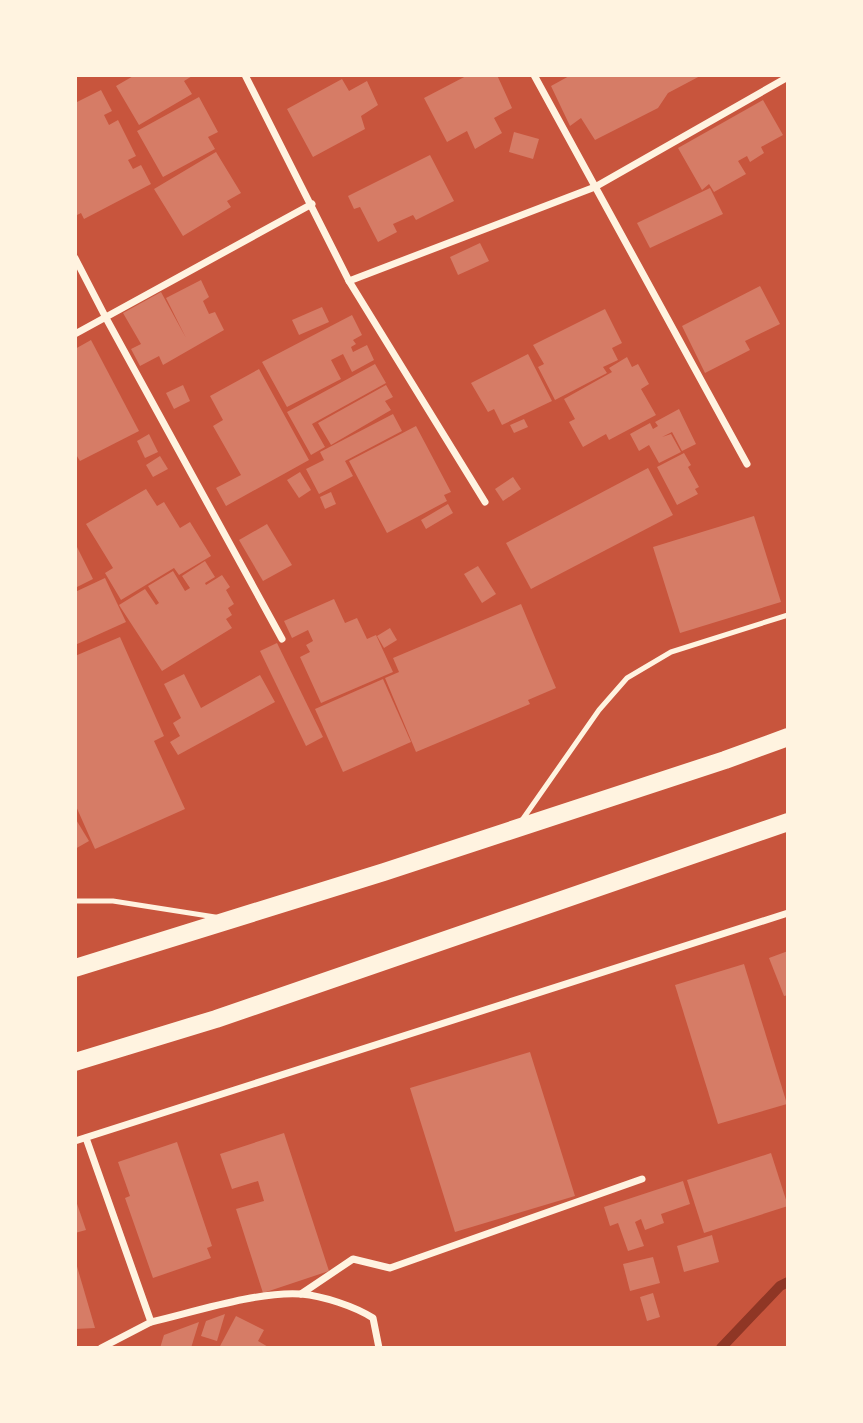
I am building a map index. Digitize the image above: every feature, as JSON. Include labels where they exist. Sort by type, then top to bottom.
[{"type":"main road","points":[[75,968],[516,829],[788,737]]},
{"type":"main road","points":[[75,1062],[216,1018],[788,822]]},
{"type":"street","points":[[245,75],[349,281],[485,502]]},
{"type":"street","points":[[534,75],[747,464]]},
{"type":"street","points":[[349,281],[595,187],[788,77]]},
{"type":"street","points":[[75,334],[312,204]]},
{"type":"street","points":[[75,258],[282,639]]},
{"type":"street","points":[[75,1141],[788,914]]},
{"type":"street","points":[[86,1138],[151,1322]]},
{"type":"street","points":[[301,1294],[352,1259],[390,1268],[642,1178]]},
{"type":"street","points":[[101,1348],[151,1322],[252,1298],[301,1294],[357,1308],[373,1318],[379,1348]]},
{"type":"lane","points":[[516,829],[599,710],[627,678],[671,652],[788,615]]},
{"type":"lane","points":[[75,901],[113,901],[232,920]]},
{"type":"building","points":[[135,75],[194,75],[184,81],[192,94],[139,125],[116,86]]},
{"type":"building","points":[[468,75],[497,75],[512,108],[494,118],[502,133],[475,149],[467,131],[447,142],[424,98]]},
{"type":"building","points":[[571,75],[702,75],[668,93],[658,108],[595,140],[581,118],[570,126],[551,86]]},
{"type":"building","points":[[342,79],[349,91],[367,81],[378,105],[361,116],[365,129],[313,157],[287,109]]},
{"type":"building","points":[[101,90],[112,111],[104,115],[109,125],[118,120],[136,156],[128,160],[133,169],[141,165],[151,184],[84,219],[81,213],[75,216],[75,103]]},
{"type":"building","points":[[199,97],[218,132],[208,137],[215,149],[163,177],[137,131]]},
{"type":"building","points":[[763,100],[783,135],[761,147],[764,153],[750,162],[747,156],[738,161],[746,174],[714,192],[709,184],[702,190],[678,148]]},
{"type":"building","points":[[514,132],[539,139],[533,159],[509,152]]},
{"type":"building","points":[[216,152],[241,193],[227,201],[231,207],[183,236],[154,189]]},
{"type":"building","points":[[430,155],[454,201],[416,220],[413,215],[393,224],[397,232],[378,242],[360,207],[354,209],[348,196]]},
{"type":"building","points":[[710,188],[723,214],[650,248],[637,223]]},
{"type":"building","points":[[480,243],[489,261],[458,275],[450,257]]},
{"type":"building","points":[[201,280],[209,297],[203,301],[209,314],[215,312],[224,330],[163,365],[159,356],[140,366],[131,349],[141,344],[123,313],[161,292],[186,338],[166,298]]},
{"type":"building","points":[[760,286],[780,324],[745,341],[750,350],[705,373],[682,326]]},
{"type":"building","points":[[322,307],[329,322],[299,335],[292,320]]},
{"type":"building","points":[[605,309],[622,343],[612,348],[618,360],[603,367],[607,373],[555,400],[538,367],[544,364],[533,345]]},
{"type":"building","points":[[352,315],[362,335],[353,340],[356,344],[351,347],[353,352],[367,345],[374,360],[352,372],[343,354],[331,360],[341,379],[287,407],[262,362]]},
{"type":"building","points":[[91,340],[139,431],[80,461],[75,453],[75,349]]},
{"type":"building","points":[[528,354],[552,401],[502,425],[494,409],[488,412],[471,383]]},
{"type":"building","points":[[627,357],[632,367],[638,364],[649,384],[641,389],[656,415],[609,440],[606,434],[583,447],[569,422],[575,419],[564,399],[612,372],[609,368]]},
{"type":"building","points":[[375,364],[386,383],[312,424],[325,447],[311,455],[287,412]]},
{"type":"building","points":[[259,369],[309,460],[226,506],[216,488],[241,475],[213,426],[223,420],[210,396]]},
{"type":"building","points":[[183,385],[190,401],[174,409],[166,393]]},
{"type":"building","points":[[386,385],[393,397],[385,401],[391,410],[331,445],[318,423]]},
{"type":"building","points":[[679,409],[696,444],[682,451],[672,432],[662,437],[671,434],[681,452],[659,463],[649,445],[639,451],[630,434],[650,423],[653,429],[658,426],[655,422]]},
{"type":"building","points":[[393,414],[402,431],[345,461],[353,476],[319,494],[306,469],[324,460],[320,452]]},
{"type":"building","points":[[524,419],[528,427],[514,433],[510,425]]},
{"type":"building","points":[[416,426],[451,492],[444,495],[447,501],[387,533],[349,461]]},
{"type":"building","points":[[149,434],[158,452],[145,458],[137,441]]},
{"type":"building","points":[[684,453],[699,487],[695,489],[698,494],[677,505],[657,467]]},
{"type":"building","points":[[160,456],[168,469],[153,477],[146,465]]},
{"type":"building","points":[[648,468],[673,515],[531,589],[506,543]]},
{"type":"building","points":[[300,472],[311,490],[299,498],[287,480]]},
{"type":"building","points":[[513,477],[521,489],[503,501],[495,489]]},
{"type":"building","points":[[146,489],[157,506],[164,502],[180,528],[190,522],[211,556],[179,575],[174,568],[121,600],[105,573],[113,568],[86,524]]},
{"type":"building","points":[[331,492],[336,504],[325,509],[320,497]]},
{"type":"building","points":[[448,504],[453,513],[426,529],[421,520]]},
{"type":"building","points":[[754,516],[781,602],[680,633],[653,547]]},
{"type":"building","points":[[267,524],[292,565],[263,581],[239,540]]},
{"type":"building","points":[[75,543],[93,579],[75,588]]},
{"type":"building","points":[[205,561],[215,577],[205,583],[206,585],[222,575],[230,587],[226,590],[234,604],[228,608],[232,615],[226,619],[232,628],[162,671],[119,605],[145,589],[156,605],[159,603],[148,586],[173,571],[185,591],[190,588],[182,576]]},
{"type":"building","points":[[478,566],[496,594],[482,603],[464,574]]},
{"type":"building","points":[[105,578],[126,622],[75,645],[75,592]]},
{"type":"building","points":[[334,599],[345,623],[357,618],[367,639],[376,635],[393,672],[321,703],[300,657],[310,652],[306,645],[313,641],[308,630],[292,638],[284,621]]},
{"type":"building","points":[[521,604],[556,688],[528,700],[530,704],[416,752],[385,678],[399,672],[393,658]]},
{"type":"building","points":[[390,628],[397,640],[384,648],[377,636]]},
{"type":"building","points":[[120,637],[164,736],[154,741],[185,809],[95,849],[75,804],[75,656]]},
{"type":"building","points":[[277,643],[323,737],[306,746],[260,651]]},
{"type":"building","points":[[184,674],[201,708],[260,675],[275,702],[178,755],[170,742],[180,736],[173,723],[181,718],[164,684]]},
{"type":"building","points":[[383,679],[411,742],[343,772],[315,709]]},
{"type":"building","points":[[75,818],[89,841],[75,849]]},
{"type":"building","points":[[788,951],[788,995],[784,996],[769,958]]},
{"type":"building","points":[[744,964],[787,1104],[718,1124],[675,985]]},
{"type":"building","points":[[530,1052],[575,1196],[455,1232],[410,1088]]},
{"type":"building","points":[[284,1133],[329,1271],[263,1293],[236,1209],[264,1201],[258,1181],[232,1189],[220,1154]]},
{"type":"building","points":[[177,1142],[212,1246],[207,1248],[211,1258],[153,1278],[125,1198],[130,1196],[118,1162]]},
{"type":"building","points":[[771,1153],[788,1206],[704,1233],[687,1180]]},
{"type":"building","points":[[683,1181],[690,1204],[661,1214],[664,1223],[645,1230],[641,1219],[635,1222],[644,1246],[628,1251],[618,1223],[610,1226],[604,1207]]},
{"type":"building","points":[[75,1198],[86,1230],[75,1233]]},
{"type":"building","points":[[712,1235],[719,1262],[684,1272],[677,1246]]},
{"type":"building","points":[[653,1257],[660,1283],[630,1291],[623,1264]]},
{"type":"building","points":[[76,1263],[95,1328],[75,1329]]},
{"type":"building","points":[[653,1293],[660,1317],[647,1321],[640,1297]]},
{"type":"building","points":[[225,1314],[217,1341],[201,1336],[206,1321]]},
{"type":"building","points":[[236,1316],[264,1330],[258,1341],[270,1348],[219,1348]]},
{"type":"building","points":[[199,1322],[191,1348],[160,1348],[164,1335]]},
{"type":"waterway","points":[[721,1348],[780,1286],[788,1282]]}]
